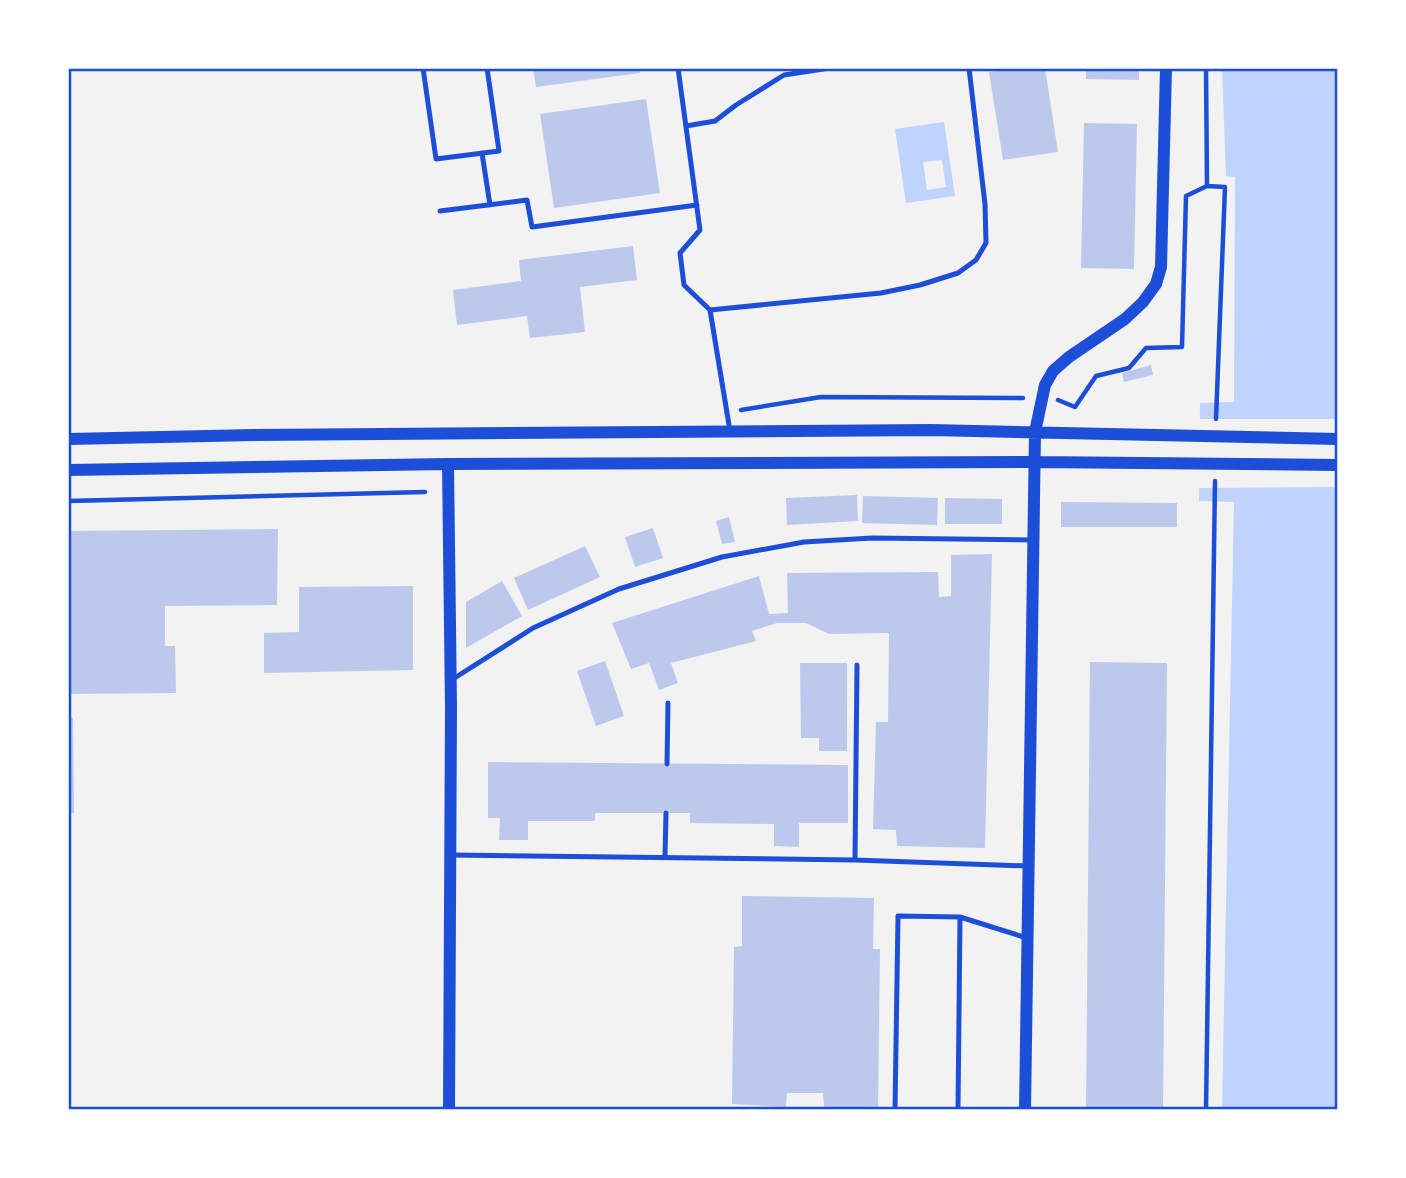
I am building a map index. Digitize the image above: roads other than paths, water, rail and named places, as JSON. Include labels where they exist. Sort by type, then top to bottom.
[{"type":"street","points":[[1025,1110],[1035,432],[1045,385],[1053,370],[1125,318],[1143,302],[1156,284],[1161,267],[1166,68]]},
{"type":"street","points":[[68,439],[931,430],[1338,439]]},
{"type":"street","points":[[68,470],[448,464],[1035,462],[1338,465]]},
{"type":"street","points":[[448,464],[451,681],[449,1110]]},
{"type":"lane","points":[[423,68],[436,159],[499,151],[487,68]]},
{"type":"lane","points":[[678,68],[700,230],[680,253],[684,285],[710,310],[730,431]]},
{"type":"lane","points":[[686,127],[715,121],[784,75],[830,68]]},
{"type":"lane","points":[[710,310],[881,292],[920,285],[958,273],[976,260],[986,243],[985,204],[969,68]]},
{"type":"lane","points":[[482,153],[490,205]]},
{"type":"lane","points":[[440,211],[527,200],[532,227],[697,205]]},
{"type":"lane","points":[[451,681],[533,628],[619,589],[722,557],[804,542],[858,539],[1033,540]]},
{"type":"lane","points":[[855,860],[857,665]]},
{"type":"lane","points":[[667,764],[668,703]]},
{"type":"lane","points":[[665,856],[666,813]]},
{"type":"lane","points":[[450,855],[665,856],[1028,866]]},
{"type":"lane","points":[[895,1110],[898,916],[960,917],[1027,938]]},
{"type":"lane","points":[[958,1110],[960,917]]},
{"type":"water","points":[[1222,68],[1338,68],[1338,1110],[1222,1110],[1234,502],[1199,501],[1200,403],[1234,402],[1235,177],[1226,176]]},
{"type":"water","points":[[944,122],[955,196],[906,203],[895,129]],"holes":[[[942,160],[946,187],[927,190],[923,162]]]}]
